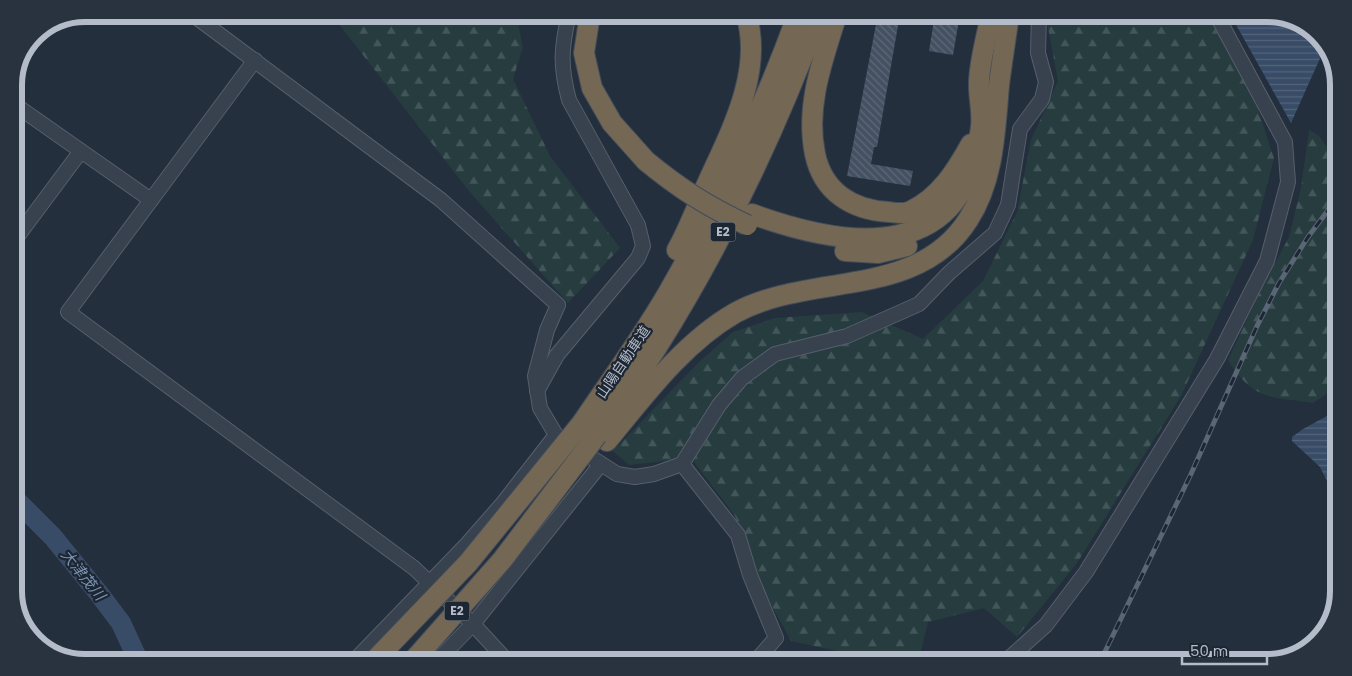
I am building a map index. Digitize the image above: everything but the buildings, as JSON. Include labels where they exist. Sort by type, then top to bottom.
[{"type":"highway","points":[[589,22],[584,54],[592,88],[612,123],[650,156],[750,219],[790,241],[835,250],[878,253],[920,243],[942,231],[980,196]]},
{"type":"highway","points":[[600,22],[596,39],[598,66],[606,92],[622,118],[650,156]]},
{"type":"highway","points":[[595,433],[734,125],[748,77],[752,45],[748,22]]},
{"type":"highway","name":"山陽自動車道","points":[[595,433],[704,227],[745,144],[782,58],[795,22]]},
{"type":"highway","name":"山陽自動車道","points":[[381,654],[595,433],[656,348],[718,243],[768,140],[799,68],[816,22]]},
{"type":"highway","points":[[835,22],[816,84],[812,136],[820,172],[828,184],[841,197],[857,208],[874,211],[909,212],[930,199],[947,183],[981,126]]},
{"type":"highway","points":[[750,219],[818,234],[856,239],[894,237],[925,227],[946,212],[966,183],[981,126],[979,81],[990,22]]},
{"type":"highway","points":[[595,433],[648,391],[709,330],[736,313],[770,299],[885,277],[921,263],[953,241],[969,219],[980,196],[989,168],[995,137],[1008,22]]},
{"type":"highway","name":"E2","points":[[419,654],[503,559],[595,433]]},
{"type":"street","points":[[203,22],[441,200],[558,305],[540,351],[535,376],[540,408],[556,435],[617,474],[635,477],[654,474],[682,464],[719,405],[742,378],[775,354],[847,336],[919,304],[949,273],[995,233],[1008,205],[1020,130],[1042,99],[1046,82],[1038,53],[1039,22]]},
{"type":"street","points":[[538,390],[557,355],[638,258],[644,246],[638,225],[569,100],[563,79],[561,47],[567,22]]},
{"type":"street","points":[[1014,654],[1046,625],[1086,572],[1217,359],[1266,261],[1288,182],[1285,142],[1220,22]]},
{"type":"street","points":[[255,60],[68,312],[406,562],[474,624],[501,654]]},
{"type":"street","points":[[23,110],[151,200]]},
{"type":"street","points":[[23,229],[81,151]]},
{"type":"street","points":[[361,654],[503,503],[556,435]]},
{"type":"street","points":[[444,654],[474,624],[601,464]]},
{"type":"street","points":[[682,464],[738,535],[750,575],[776,638],[762,654]]},
{"type":"green space","points":[[337,22],[518,22],[523,47],[513,79],[550,156],[620,248],[568,303],[469,191]]},
{"type":"green space","points":[[1047,22],[1211,22],[1251,89],[1274,158],[1253,240],[1181,396],[1077,563],[1017,637],[984,608],[928,622],[920,654],[851,654],[791,641],[757,578],[735,516],[691,458],[629,465],[613,451],[699,362],[733,332],[775,318],[862,312],[923,339],[983,281],[1017,212],[1031,140],[1058,81]]},
{"type":"green space","points":[[1309,130],[1319,136],[1329,150],[1330,392],[1313,403],[1274,397],[1255,390],[1237,373],[1228,360],[1262,288],[1289,237],[1301,188]]},
{"type":"water","points":[[1234,22],[1266,22],[1287,26],[1308,38],[1321,55],[1291,123]]},
{"type":"water","points":[[1330,415],[1330,487],[1320,467],[1292,441],[1292,437]]},
{"type":"waterway","name":"大津茂川","points":[[23,507],[53,537],[100,595],[121,623],[135,654]]},
{"type":"railway","points":[[1104,654],[1191,474],[1257,326],[1279,283],[1308,237],[1329,209]]}]
